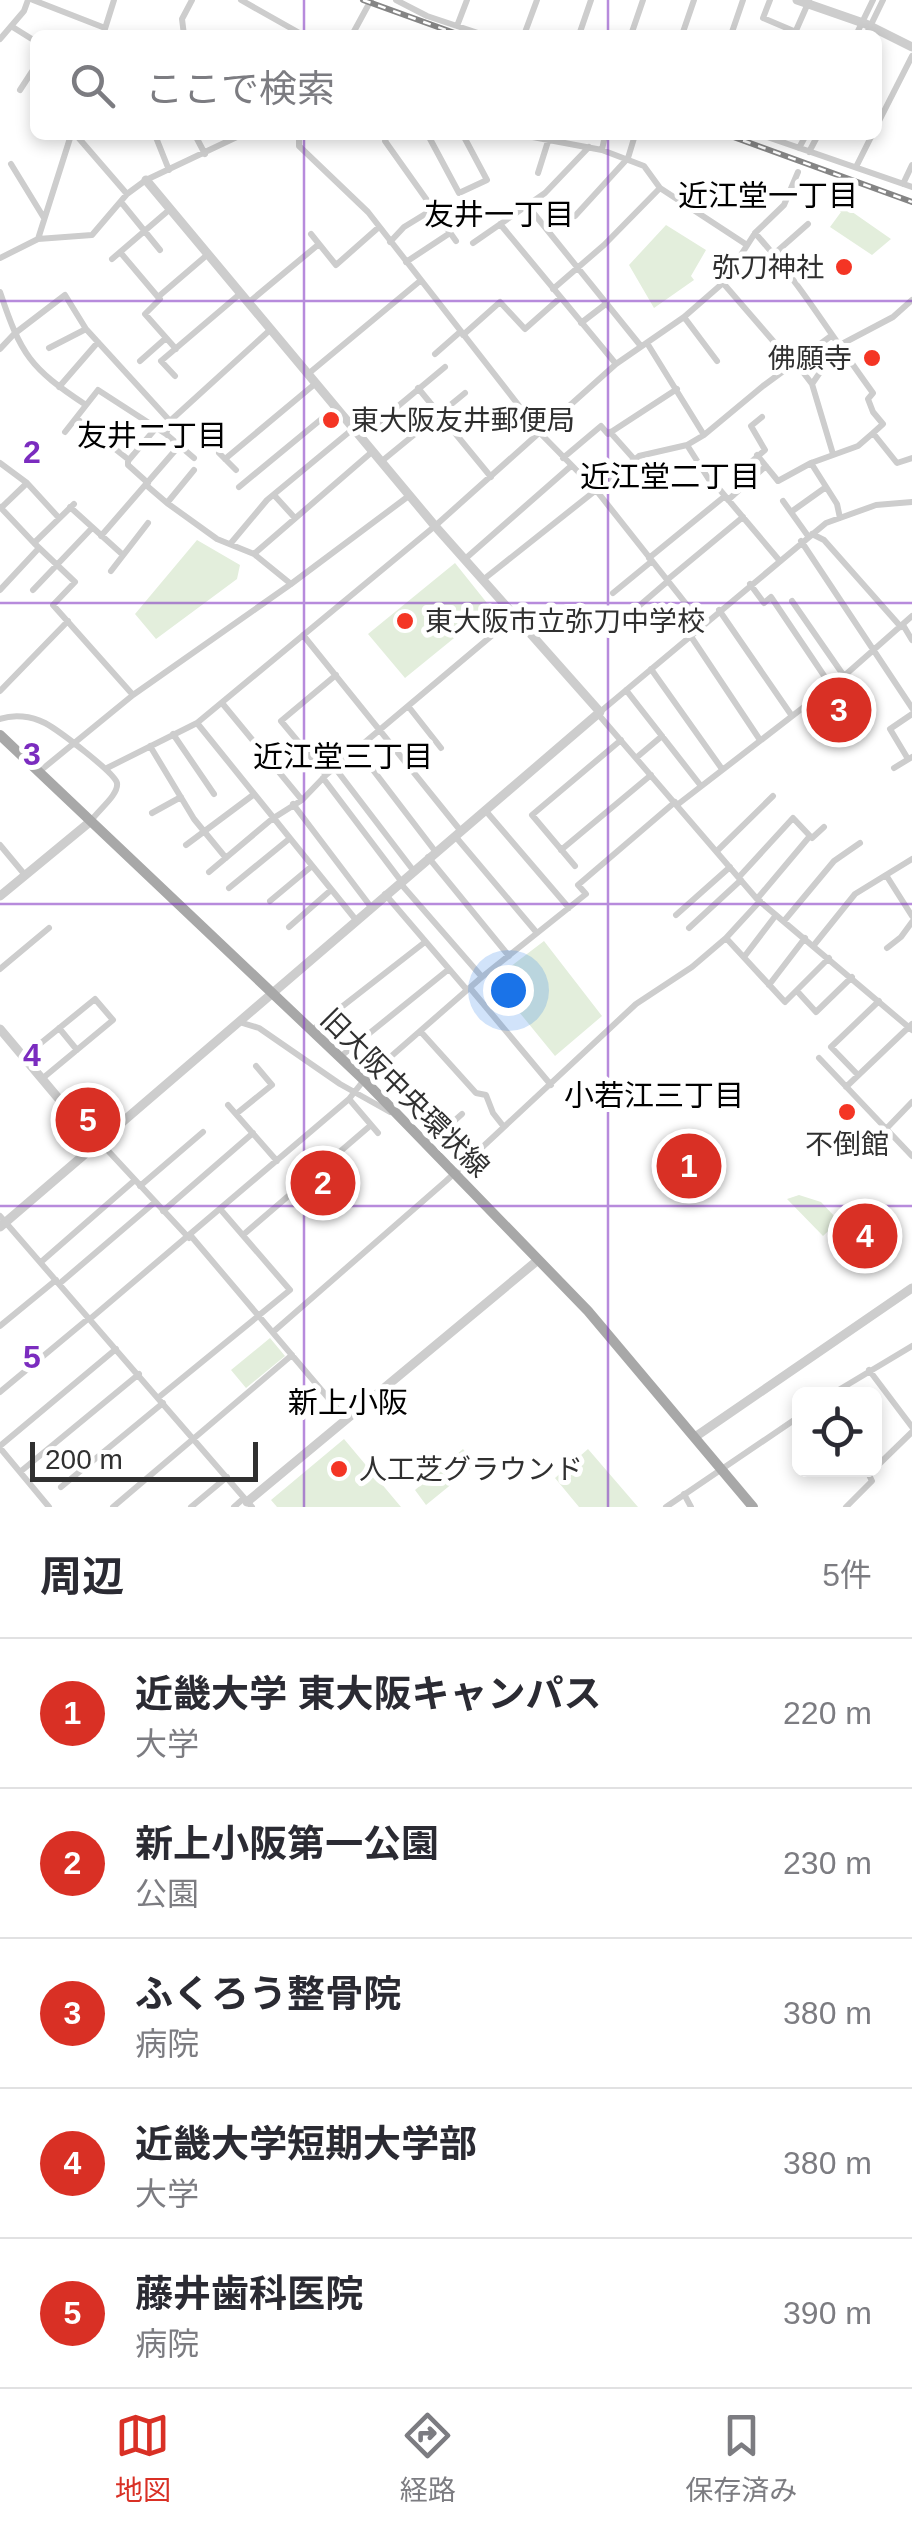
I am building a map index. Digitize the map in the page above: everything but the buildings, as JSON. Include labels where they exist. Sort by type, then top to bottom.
[{"type":"main road","name":"旧大阪中央環状線","points":[[0,735],[364,1080],[588,1310],[754,1507]]},
{"type":"street","points":[[0,38],[30,0],[102,30]]},
{"type":"street","points":[[104,30],[114,0]]},
{"type":"street","points":[[183,30],[182,18],[192,0]]},
{"type":"street","points":[[241,0],[294,30]]},
{"type":"street","points":[[355,30],[371,0]]},
{"type":"street","points":[[396,0],[427,16],[470,30]]},
{"type":"street","points":[[458,26],[467,0]]},
{"type":"street","points":[[526,30],[537,0]]},
{"type":"street","points":[[581,30],[591,0]]},
{"type":"street","points":[[632,30],[643,0]]},
{"type":"street","points":[[684,30],[694,0]]},
{"type":"street","points":[[733,30],[743,0]]},
{"type":"street","points":[[770,0],[764,18],[787,30]]},
{"type":"street","points":[[866,28],[873,0]]},
{"type":"street","points":[[866,28],[883,0]]},
{"type":"street","points":[[796,30],[805,1],[866,28]]},
{"type":"street","points":[[11,26],[30,38]]},
{"type":"street","points":[[882,35],[912,47]]},
{"type":"street","points":[[882,115],[912,56]]},
{"type":"street","points":[[20,90],[30,75]]},
{"type":"street","points":[[38,238],[72,140]]},
{"type":"street","points":[[78,140],[127,194]]},
{"type":"street","points":[[156,140],[169,170]]},
{"type":"street","points":[[198,140],[205,154]]},
{"type":"street","points":[[0,258],[38,238],[92,235],[127,194],[146,180],[232,140]]},
{"type":"street","points":[[299,140],[299,146],[353,194],[540,434],[596,490],[702,624]]},
{"type":"street","points":[[384,140],[456,241]]},
{"type":"street","points":[[427,140],[459,193],[487,180],[465,140]]},
{"type":"street","points":[[538,173],[548,140]]},
{"type":"street","points":[[558,140],[602,150],[644,166],[660,188],[747,245]]},
{"type":"street","points":[[573,145],[574,140]]},
{"type":"street","points":[[602,150],[604,140]]},
{"type":"street","points":[[574,216],[628,158],[633,140]]},
{"type":"street","points":[[776,140],[912,187]]},
{"type":"street","points":[[799,148],[803,140]]},
{"type":"street","points":[[810,152],[816,140]]},
{"type":"street","points":[[856,166],[869,140]]},
{"type":"street","points":[[472,243],[545,194],[590,147]]},
{"type":"street","points":[[11,164],[44,218]]},
{"type":"street","points":[[903,184],[912,165]]},
{"type":"street","points":[[107,768],[197,723],[435,526],[616,364],[684,318],[723,283],[755,232],[784,205],[798,172]]},
{"type":"street","points":[[146,180],[435,526],[516,615],[758,900],[911,1027],[846,1087]]},
{"type":"street","points":[[552,289],[660,188]]},
{"type":"street","points":[[120,202],[160,250]]},
{"type":"street","points":[[527,205],[678,388],[704,435]]},
{"type":"street","points":[[390,242],[404,227],[435,208]]},
{"type":"street","points":[[112,259],[170,210]]},
{"type":"street","points":[[500,224],[616,364]]},
{"type":"street","points":[[774,254],[808,224]]},
{"type":"street","points":[[311,234],[336,265],[379,227]]},
{"type":"street","points":[[406,262],[450,232]]},
{"type":"street","points":[[755,232],[806,295],[873,394],[868,399],[883,424],[858,446],[811,463],[778,481],[757,455]]},
{"type":"street","points":[[248,303],[319,244]]},
{"type":"street","points":[[120,252],[160,299],[144,314],[176,349]]},
{"type":"street","points":[[158,297],[208,255]]},
{"type":"street","points":[[308,374],[420,281]]},
{"type":"street","points":[[723,283],[812,384],[834,454]]},
{"type":"street","points":[[0,292],[26,357],[86,405]]},
{"type":"street","points":[[175,376],[162,361],[240,293]]},
{"type":"street","points":[[0,349],[65,296],[86,329],[170,421]]},
{"type":"street","points":[[435,354],[500,302],[525,329],[560,298]]},
{"type":"street","points":[[582,323],[608,303]]},
{"type":"street","points":[[812,384],[838,346],[910,305]]},
{"type":"street","points":[[684,318],[717,361]]},
{"type":"street","points":[[49,348],[86,329]]},
{"type":"street","points":[[166,434],[170,421],[271,329]]},
{"type":"street","points":[[484,579],[639,456],[687,445],[704,435],[831,336]]},
{"type":"street","points":[[140,361],[166,338]]},
{"type":"street","points":[[59,387],[98,342]]},
{"type":"street","points":[[231,544],[274,495],[445,366]]},
{"type":"street","points":[[236,470],[222,457],[316,384]]},
{"type":"street","points":[[418,388],[491,477]]},
{"type":"street","points":[[610,432],[678,388]]},
{"type":"street","points":[[65,432],[98,390],[166,434],[194,458]]},
{"type":"street","points":[[382,461],[465,394]]},
{"type":"street","points":[[239,487],[336,407]]},
{"type":"street","points":[[76,418],[129,460]]},
{"type":"street","points":[[750,462],[764,450],[751,426],[762,418]]},
{"type":"street","points":[[563,458],[601,426],[634,460]]},
{"type":"street","points":[[156,428],[128,465],[167,503],[216,539],[254,554],[292,584]]},
{"type":"street","points":[[873,433],[898,463],[912,458]]},
{"type":"street","points":[[687,445],[714,489],[779,560]]},
{"type":"street","points":[[101,536],[179,446]]},
{"type":"street","points":[[254,554],[372,450]]},
{"type":"street","points":[[0,463],[27,483],[59,518]]},
{"type":"street","points":[[811,463],[840,518]]},
{"type":"street","points":[[465,559],[571,466]]},
{"type":"street","points":[[613,593],[766,466]]},
{"type":"street","points":[[167,503],[194,470]]},
{"type":"street","points":[[27,483],[0,508],[75,582],[53,605],[132,695]]},
{"type":"street","points":[[790,512],[826,488]]},
{"type":"street","points":[[39,772],[132,695],[292,584],[410,494]]},
{"type":"street","points":[[274,495],[294,517]]},
{"type":"street","points":[[783,502],[912,711],[890,729],[910,758],[894,768]]},
{"type":"street","points":[[248,1502],[2,1222],[807,537],[840,518],[876,505],[912,502]]},
{"type":"street","points":[[0,590],[72,506],[123,555]]},
{"type":"street","points":[[626,618],[743,517]]},
{"type":"street","points":[[111,571],[148,523]]},
{"type":"street","points":[[33,590],[92,528]]},
{"type":"street","points":[[807,537],[824,540],[912,640]]},
{"type":"street","points":[[750,584],[764,603],[771,597],[831,686]]},
{"type":"street","points":[[792,601],[844,676]]},
{"type":"street","points":[[719,610],[792,716]]},
{"type":"street","points":[[208,872],[272,819],[302,800],[516,615]]},
{"type":"street","points":[[0,1392],[190,1237],[468,989],[586,894],[578,885],[676,803],[844,676],[912,616]]},
{"type":"street","points":[[0,691],[68,622]]},
{"type":"street","points":[[303,635],[381,729],[537,934]]},
{"type":"street","points":[[690,635],[760,740]]},
{"type":"street","points":[[651,668],[722,769]]},
{"type":"street","points":[[336,675],[281,721],[400,881],[482,978]]},
{"type":"street","points":[[626,690],[701,786]]},
{"type":"street","points":[[222,703],[302,800]]},
{"type":"street","points":[[408,706],[442,748]]},
{"type":"street","points":[[0,719],[13,714],[44,722],[107,768],[117,782],[116,791],[91,821],[0,896]]},
{"type":"street","points":[[197,723],[356,920]]},
{"type":"street","points":[[173,734],[214,794]]},
{"type":"street","points":[[636,758],[662,736]]},
{"type":"street","points":[[574,866],[532,815],[621,740]]},
{"type":"street","points":[[150,746],[204,831],[226,858]]},
{"type":"street","points":[[357,749],[509,956]]},
{"type":"street","points":[[335,768],[414,870]]},
{"type":"street","points":[[561,850],[650,774]]},
{"type":"street","points":[[186,845],[254,794]]},
{"type":"street","points":[[717,851],[773,796]]},
{"type":"street","points":[[152,813],[181,797]]},
{"type":"street","points":[[293,804],[371,907]]},
{"type":"street","points":[[485,809],[568,908]]},
{"type":"street","points":[[688,928],[740,879],[793,818],[812,838],[824,827]]},
{"type":"street","points":[[272,1332],[551,1086],[636,1004],[692,968],[726,938],[810,836]]},
{"type":"street","points":[[229,888],[289,839]]},
{"type":"street","points":[[744,957],[834,861],[860,843]]},
{"type":"street","points":[[0,846],[26,876]]},
{"type":"street","points":[[814,945],[855,894],[912,858]]},
{"type":"street","points":[[270,902],[312,866]]},
{"type":"street","points":[[676,914],[730,867]]},
{"type":"street","points":[[886,875],[912,919],[901,938],[887,948]]},
{"type":"street","points":[[289,927],[331,890]]},
{"type":"street","points":[[386,894],[551,1086]]},
{"type":"street","points":[[688,905],[699,918]]},
{"type":"street","points":[[0,969],[50,928]]},
{"type":"street","points":[[726,938],[785,1002],[828,958]]},
{"type":"street","points":[[769,985],[805,938]]},
{"type":"street","points":[[312,1030],[425,942]]},
{"type":"street","points":[[340,1057],[449,969]]},
{"type":"street","points":[[797,991],[816,1012],[852,977]]},
{"type":"street","points":[[25,1056],[95,999],[113,1020],[44,1078]]},
{"type":"street","points":[[858,1074],[832,1047],[878,1000]]},
{"type":"street","points":[[238,1022],[259,1028],[351,1095],[400,1118]]},
{"type":"street","points":[[60,1028],[77,1050]]},
{"type":"street","points":[[0,1029],[97,1142],[190,1237],[346,1419]]},
{"type":"street","points":[[421,1032],[476,1094],[486,1095],[504,1126]]},
{"type":"street","points":[[819,1058],[912,1156]]},
{"type":"street","points":[[236,1114],[272,1085],[256,1066]]},
{"type":"street","points":[[351,1095],[378,1133]]},
{"type":"street","points":[[886,1128],[912,1102]]},
{"type":"street","points":[[228,1105],[277,1160]]},
{"type":"street","points":[[426,1146],[462,1114]]},
{"type":"street","points":[[243,1236],[371,1125]]},
{"type":"street","points":[[41,1262],[203,1132]]},
{"type":"street","points":[[164,1211],[252,1132]]},
{"type":"street","points":[[0,1326],[155,1202]]},
{"type":"street","points":[[61,1487],[290,1290],[221,1210]]},
{"type":"street","points":[[234,1507],[248,1502],[538,1260]]},
{"type":"street","points":[[696,1437],[912,1288]]},
{"type":"street","points":[[842,1387],[912,1346]]},
{"type":"street","points":[[49,1507],[0,1447],[116,1349]]},
{"type":"street","points":[[113,1507],[292,1354]]},
{"type":"street","points":[[868,1370],[912,1430],[882,1461]]},
{"type":"street","points":[[20,1472],[139,1374]]},
{"type":"street","points":[[666,1507],[792,1421]]},
{"type":"street","points":[[192,1507],[227,1477]]},
{"type":"street","points":[[846,1507],[872,1481],[870,1477]]},
{"type":"street","points":[[684,1494],[691,1507]]},
{"type":"green space","points":[[835,200],[891,239],[872,255],[830,227],[841,212],[830,204]]},
{"type":"green space","points":[[666,225],[706,250],[691,276],[694,280],[654,308],[629,265]]},
{"type":"green space","points":[[197,540],[240,565],[237,579],[156,639],[135,614]]},
{"type":"green space","points":[[455,563],[491,608],[405,678],[368,634]]},
{"type":"green space","points":[[544,941],[602,1016],[555,1056],[493,980]]},
{"type":"green space","points":[[799,1195],[821,1202],[841,1219],[823,1236],[787,1199]]},
{"type":"green space","points":[[270,1338],[285,1356],[246,1388],[231,1370]]},
{"type":"green space","name":"人工芝グラウンド","points":[[344,1439],[401,1507],[277,1507],[271,1500]]},
{"type":"green space","points":[[463,1449],[475,1465],[426,1505],[415,1490]]},
{"type":"green space","points":[[588,1449],[638,1507],[579,1507],[555,1478]]},
{"type":"railway","points":[[363,0],[446,30]]},
{"type":"railway","points":[[742,140],[912,202]]},
{"type":"place","name":"弥刀神社","points":[[844,267]]},
{"type":"place","name":"佛願寺","points":[[872,358]]},
{"type":"place","name":"東大阪友井郵便局","points":[[331,420]]},
{"type":"place","name":"東大阪市立弥刀中学校","points":[[405,621]]},
{"type":"place","name":"ふくろう整骨院","points":[[839,710]]},
{"type":"place","name":"不倒館","points":[[847,1112]]},
{"type":"place","name":"藤井歯科医院","points":[[88,1120]]},
{"type":"place","name":"近畿大学 東大阪キャンパス","points":[[689,1166]]},
{"type":"place","name":"新上小阪第一公園","points":[[323,1183]]},
{"type":"place","name":"近畿大学短期大学部","points":[[865,1236]]},
{"type":"place","name":"人工芝グラウンド","points":[[339,1469]]},
{"type":"district","name":"近江堂一丁目","points":[[768,195]]},
{"type":"district","name":"友井一丁目","points":[[499,214]]},
{"type":"district","name":"友井二丁目","points":[[152,435]]},
{"type":"district","name":"近江堂二丁目","points":[[670,476]]},
{"type":"district","name":"近江堂三丁目","points":[[343,756]]},
{"type":"district","name":"小若江三丁目","points":[[654,1095]]},
{"type":"district","name":"新上小阪","points":[[348,1402]]}]
